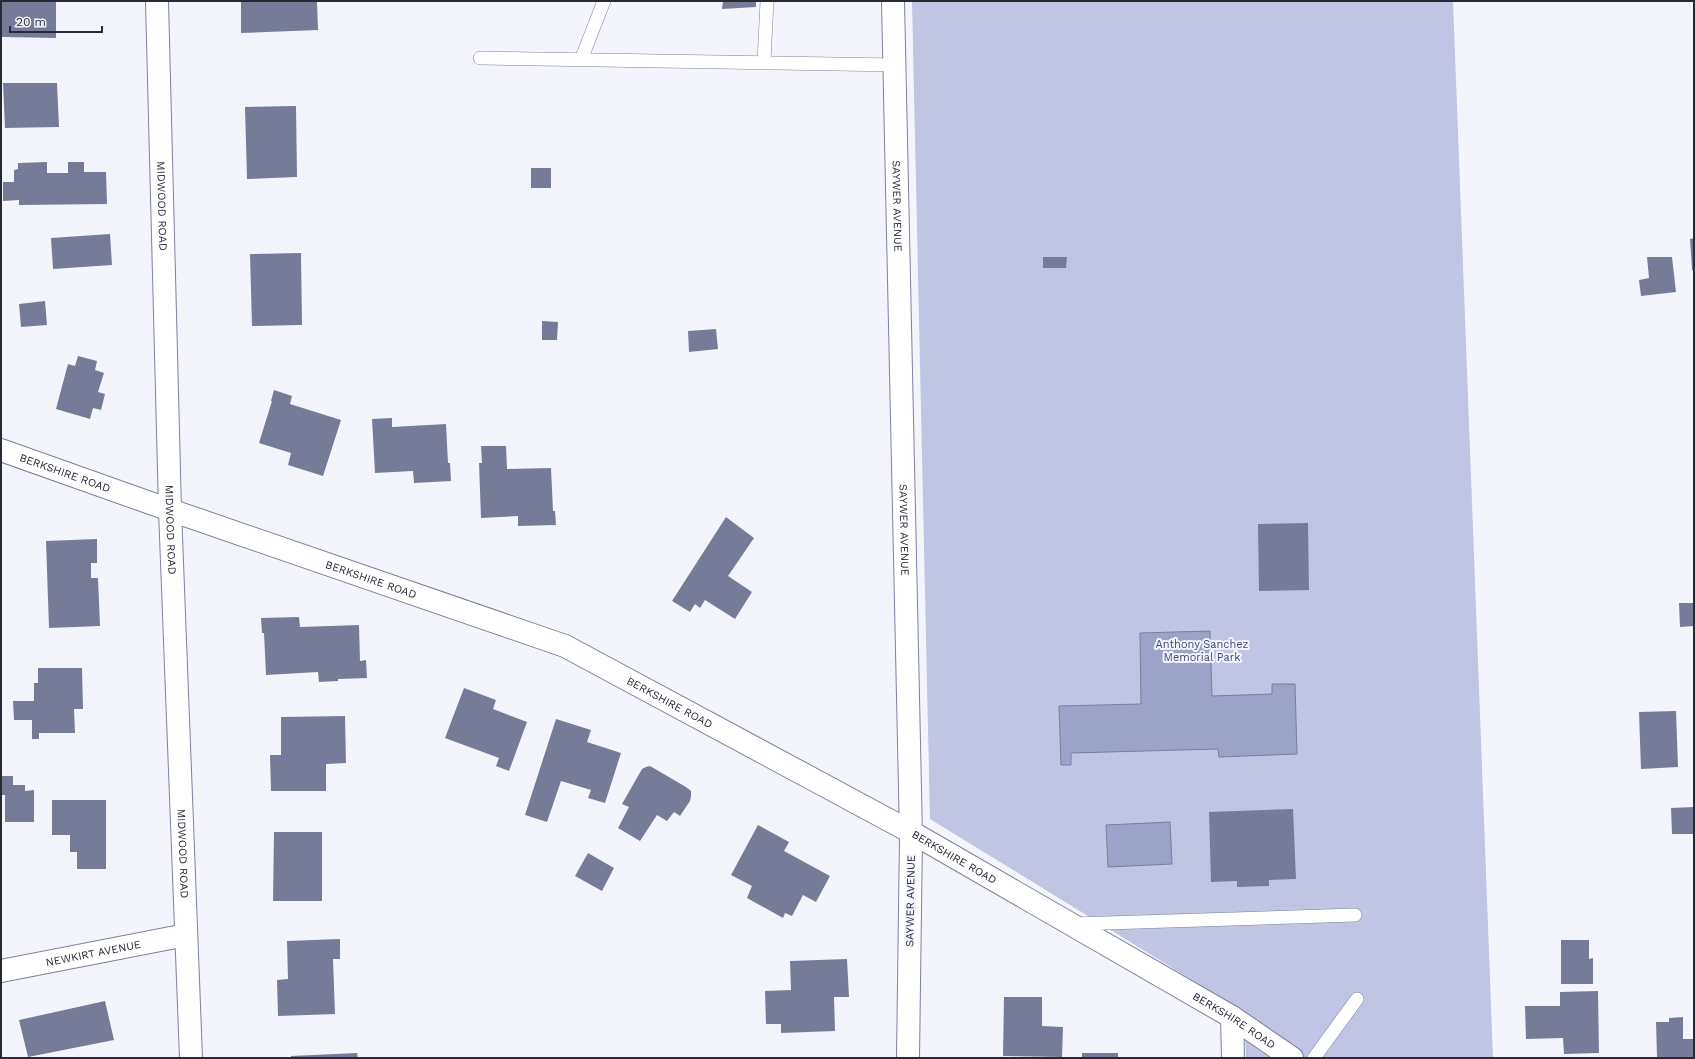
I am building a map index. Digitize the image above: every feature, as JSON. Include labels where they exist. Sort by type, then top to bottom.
[{"type":"street","name":"MIDWOOD ROAD","points":[[157,1],[170,510],[191,1058]]},
{"type":"street","name":"SAYWER AVENUE","points":[[893,1],[911,832],[908,1058]]},
{"type":"street","name":"BERKSHIRE ROAD","points":[[1,450],[565,646],[911,832],[1232,1017],[1292,1058]]},
{"type":"street","name":"NEWKIRT AVENUE","points":[[1,971],[186,935]]},
{"type":"street","points":[[1232,1017],[1233,1058]]},
{"type":"lane","points":[[581,60],[604,1]]},
{"type":"lane","points":[[764,62],[767,1]]},
{"type":"lane","points":[[480,58],[895,65]]},
{"type":"lane","points":[[1072,924],[1355,916]]},
{"type":"lane","points":[[1314,1058],[1357,999]]},
{"type":"green space","name":"Anthony Sanchez Memorial Park","points":[[912,1],[1453,1],[1493,1058],[1246,1058],[1244,1012],[930,819]]},
{"type":"shaded area","points":[[1210,631],[1212,696],[1272,694],[1272,684],[1295,684],[1297,754],[1219,757],[1218,749],[1071,753],[1071,765],[1061,765],[1059,706],[1141,704],[1140,633]]},
{"type":"shaded area","points":[[1170,822],[1172,864],[1108,867],[1106,825]]},
{"type":"building","points":[[1,1],[56,1],[56,38],[2,37]]},
{"type":"building","points":[[241,1],[317,1],[318,30],[241,33]]},
{"type":"building","points":[[723,1],[756,1],[756,7],[722,9]]},
{"type":"building","points":[[3,83],[57,83],[59,127],[5,128]]},
{"type":"building","points":[[296,106],[297,177],[247,179],[245,107]]},
{"type":"building","points":[[47,162],[47,173],[68,173],[68,162],[84,162],[84,172],[106,172],[107,204],[19,205],[19,200],[3,201],[3,182],[14,182],[14,170],[18,169],[18,163]]},
{"type":"building","points":[[531,168],[551,168],[551,188],[531,188]]},
{"type":"building","points":[[110,234],[112,265],[53,269],[51,238]]},
{"type":"building","points":[[1694,238],[1694,270],[1692,270],[1690,239]]},
{"type":"building","points":[[301,253],[302,325],[252,326],[250,254]]},
{"type":"building","points":[[1043,257],[1067,257],[1066,268],[1043,268]]},
{"type":"building","points":[[1647,257],[1672,257],[1676,292],[1641,296],[1639,280],[1649,278]]},
{"type":"building","points":[[45,301],[47,325],[21,327],[19,304]]},
{"type":"building","points":[[542,321],[558,322],[557,340],[542,340]]},
{"type":"building","points":[[716,329],[718,349],[689,352],[688,331]]},
{"type":"building","points":[[78,356],[97,361],[95,370],[104,373],[98,392],[105,394],[101,410],[93,408],[90,419],[56,409],[68,364],[75,366]]},
{"type":"building","points":[[274,390],[292,396],[290,404],[341,420],[323,476],[288,465],[291,453],[259,443]]},
{"type":"building","points":[[392,418],[392,427],[446,424],[448,463],[450,463],[451,481],[414,483],[413,471],[375,473],[372,419]]},
{"type":"building","points":[[481,446],[506,446],[507,469],[551,468],[553,511],[555,511],[556,525],[518,526],[518,516],[481,518],[479,463],[482,463]]},
{"type":"building","points":[[726,517],[754,538],[728,576],[752,592],[735,619],[705,600],[700,608],[695,604],[690,612],[672,601]]},
{"type":"building","points":[[1308,523],[1309,590],[1259,591],[1258,524]]},
{"type":"building","points":[[97,539],[97,563],[91,563],[91,578],[98,578],[100,626],[49,628],[46,541]]},
{"type":"building","points":[[1679,603],[1694,603],[1694,626],[1680,627]]},
{"type":"building","points":[[299,617],[300,627],[359,625],[360,661],[366,660],[367,678],[338,679],[338,681],[319,682],[318,672],[266,675],[264,633],[262,633],[261,618]]},
{"type":"building","points":[[38,668],[82,668],[83,709],[74,709],[75,733],[39,733],[39,739],[32,739],[32,720],[14,720],[13,701],[34,701],[34,683],[38,683]]},
{"type":"building","points":[[464,688],[496,700],[493,709],[527,722],[509,771],[496,766],[499,758],[445,738]]},
{"type":"building","points":[[1676,711],[1678,767],[1641,769],[1639,712]]},
{"type":"building","points":[[345,716],[346,763],[326,764],[326,791],[271,791],[270,755],[281,755],[281,717]]},
{"type":"building","points":[[556,719],[591,730],[587,742],[621,753],[605,803],[588,798],[591,790],[561,781],[547,822],[525,815]]},
{"type":"building","points":[[650,766],[686,787],[691,791],[691,796],[690,801],[680,816],[674,812],[667,821],[657,815],[640,841],[618,828],[629,807],[622,804],[642,769]]},
{"type":"building","points":[[1,776],[13,776],[13,785],[25,785],[25,791],[34,790],[34,822],[5,822],[5,795],[1,795]]},
{"type":"building","points":[[52,800],[106,800],[106,869],[77,869],[77,852],[70,852],[70,835],[52,835]]},
{"type":"building","points":[[1694,807],[1694,834],[1672,834],[1671,808]]},
{"type":"building","points":[[1293,809],[1296,879],[1269,880],[1269,886],[1237,887],[1237,881],[1211,882],[1209,812]]},
{"type":"building","points":[[758,825],[789,842],[784,851],[830,876],[816,902],[803,895],[792,916],[785,913],[783,918],[747,898],[752,886],[731,875]]},
{"type":"building","points":[[274,832],[322,832],[322,901],[273,901]]},
{"type":"building","points":[[588,853],[614,868],[602,891],[575,876]]},
{"type":"building","points":[[340,939],[340,959],[333,959],[335,1014],[278,1016],[277,980],[288,979],[287,941]]},
{"type":"building","points":[[1561,940],[1589,940],[1589,959],[1593,958],[1593,984],[1561,984]]},
{"type":"building","points":[[847,959],[849,997],[834,997],[835,1031],[781,1033],[781,1024],[766,1024],[765,991],[791,990],[790,961]]},
{"type":"building","points":[[1598,991],[1599,1053],[1564,1054],[1563,1038],[1526,1039],[1525,1006],[1560,1006],[1560,992]]},
{"type":"building","points":[[1004,997],[1042,997],[1042,1026],[1063,1027],[1062,1057],[1003,1056]]},
{"type":"building","points":[[105,1001],[114,1040],[28,1057],[19,1020]]},
{"type":"building","points":[[1683,1017],[1683,1039],[1694,1039],[1694,1058],[1657,1058],[1656,1022],[1669,1022],[1669,1018]]},
{"type":"building","points":[[357,1053],[358,1058],[291,1058],[291,1056]]},
{"type":"building","points":[[1082,1053],[1118,1053],[1118,1058],[1082,1058]]}]
